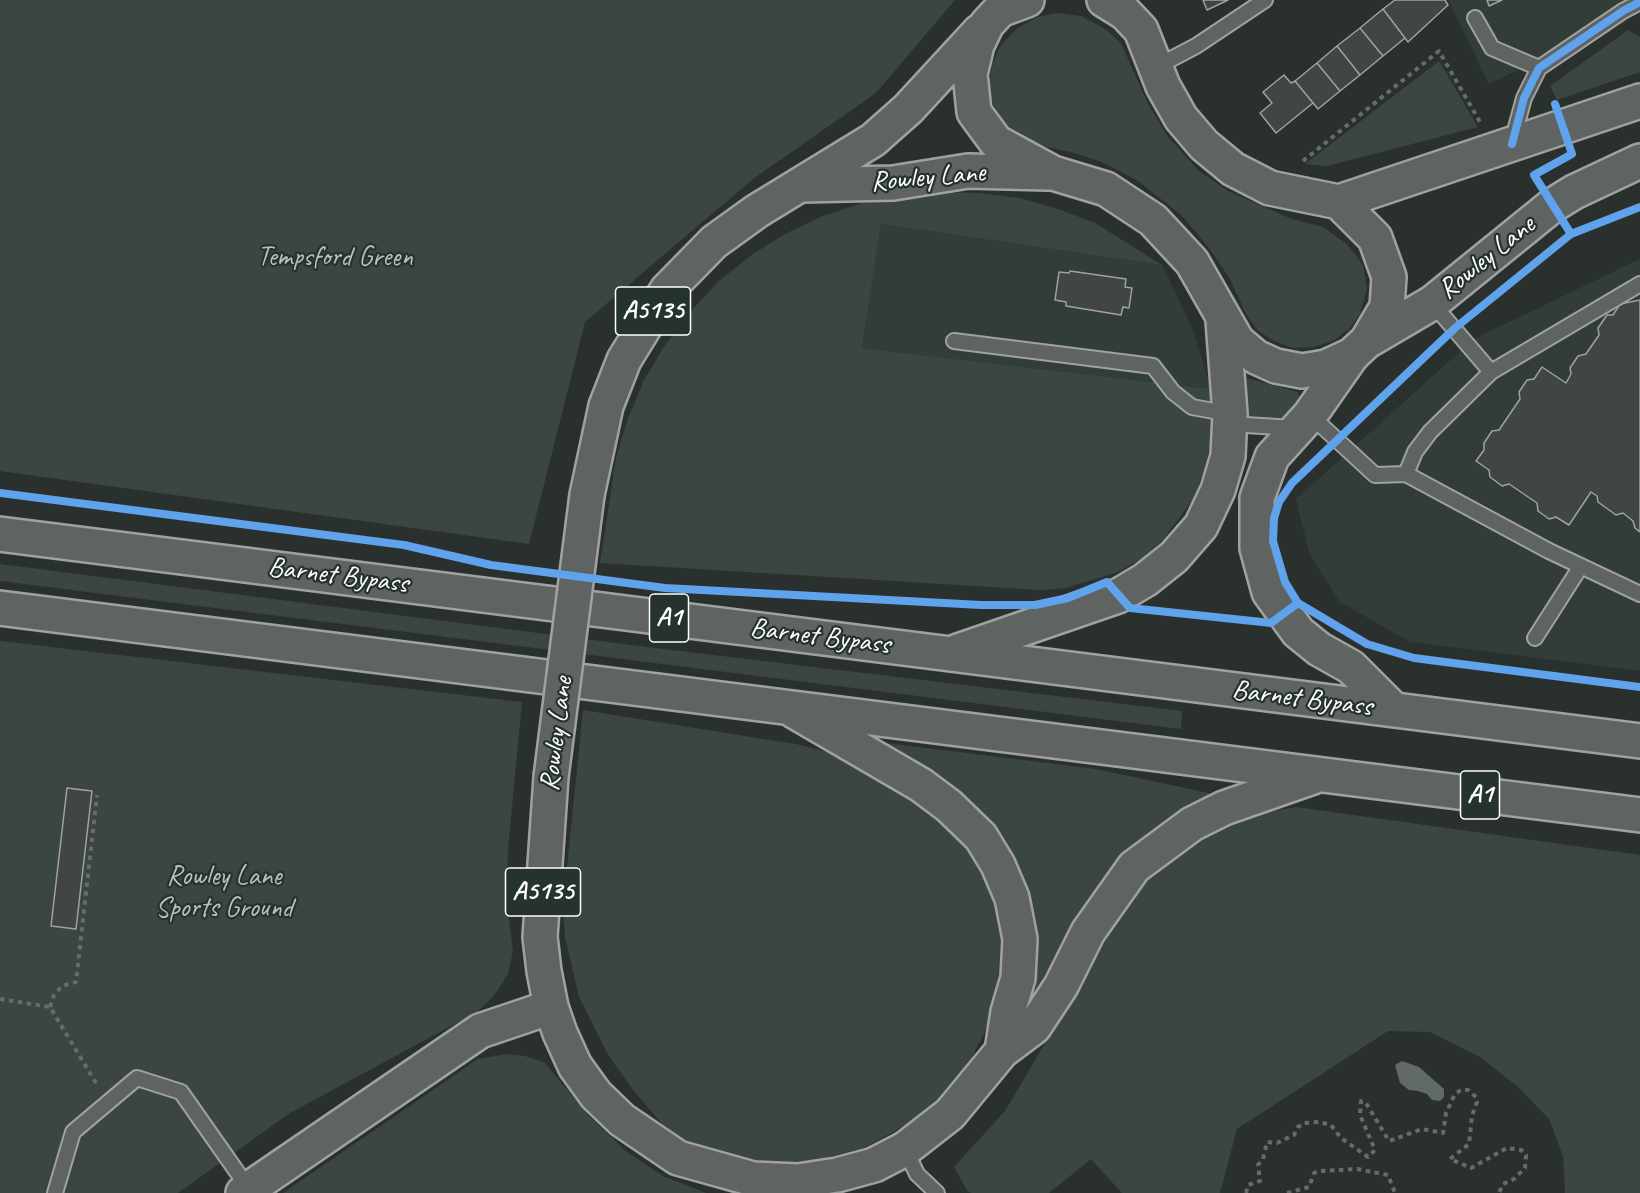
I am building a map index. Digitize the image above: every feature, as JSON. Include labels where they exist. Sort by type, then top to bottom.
[{"type":"main road","name":"Rowley Lane","points":[[551,1007],[540,937],[551,777],[587,495],[606,406],[624,360],[667,290],[714,242],[757,211],[873,140],[908,109],[1000,10],[1027,0]]},
{"type":"main road","points":[[1104,0],[1125,13],[1141,30],[1181,118],[1204,145],[1233,169],[1270,188],[1339,202],[1375,238],[1389,277],[1387,307],[1360,348],[1303,422],[1272,457],[1257,498],[1257,548],[1269,592],[1298,632],[1319,649],[1351,667],[1394,710]]},
{"type":"main road","points":[[987,24],[977,45],[970,74],[974,112],[996,142],[1053,173]]},
{"type":"main road","points":[[1339,202],[1498,137],[1640,101]]},
{"type":"main road","name":"Rowley Lane","points":[[802,185],[893,183],[968,171],[1053,173],[1106,189],[1153,220],[1192,262],[1237,341],[1256,357],[1276,366],[1302,370],[1326,368],[1360,348],[1432,303],[1552,205],[1640,161]]},
{"type":"main road","points":[[951,653],[1118,596],[1153,574],[1174,557],[1201,526],[1218,490],[1228,456],[1230,419],[1223,320]]},
{"type":"main road","name":"Barnet Bypass","points":[[0,534],[1640,741]]},
{"type":"main road","name":"A1","points":[[0,608],[1640,815]]},
{"type":"main road","points":[[782,705],[921,785],[949,806],[987,846],[1012,898],[1020,939],[1018,978],[1008,1012],[1002,1052]]},
{"type":"main road","points":[[905,1149],[950,1114],[1002,1052],[1034,1027],[1061,986],[1088,932],[1134,867],[1192,824],[1224,808],[1320,774]]},
{"type":"main road","points":[[246,1191],[480,1031],[551,1007]]},
{"type":"main road","name":"A5135","points":[[551,1007],[574,1066],[596,1095],[622,1120],[678,1158],[753,1179],[798,1181],[837,1175],[874,1165],[905,1149]]},
{"type":"lane","points":[[1156,66],[1196,46],[1265,0]]},
{"type":"lane","points":[[1498,137],[1524,98],[1539,68],[1640,2]]},
{"type":"lane","points":[[1475,18],[1492,48],[1539,68]]},
{"type":"lane","points":[[1406,474],[1415,452],[1430,432],[1491,372],[1640,284]]},
{"type":"lane","points":[[1432,303],[1491,372]]},
{"type":"lane","points":[[954,341],[1153,366],[1173,392],[1192,407],[1230,419],[1303,422],[1375,475],[1406,474],[1514,533],[1640,594]]},
{"type":"lane","points":[[1536,638],[1581,566]]},
{"type":"lane","points":[[55,1193],[73,1132],[137,1078],[181,1092],[246,1191]]},
{"type":"lane","points":[[905,1149],[917,1174],[937,1193]]},
{"type":"path","points":[[1297,166],[1439,51],[1498,137]]},
{"type":"path","points":[[97,795],[76,982],[62,986],[54,995],[50,1007],[108,1103]]},
{"type":"path","points":[[0,999],[50,1007]]},
{"type":"path","points":[[1246,1193],[1248,1185],[1260,1181],[1258,1165],[1266,1153],[1267,1142],[1277,1143],[1294,1135],[1298,1126],[1304,1122],[1331,1125],[1341,1138],[1368,1157],[1375,1150],[1360,1115],[1360,1101],[1366,1102],[1389,1141],[1422,1129],[1443,1133],[1446,1113],[1455,1094],[1461,1090],[1468,1090],[1476,1097],[1477,1102],[1472,1116],[1469,1144],[1450,1159],[1471,1168],[1507,1148],[1521,1150],[1526,1155],[1525,1168],[1514,1179],[1503,1184],[1499,1193]]},
{"type":"path","points":[[1287,1193],[1309,1187],[1314,1173],[1319,1170],[1357,1169],[1388,1175],[1395,1193]]},
{"type":"shaded area","points":[[1448,0],[1640,0],[1640,11],[1489,84]]},
{"type":"shaded area","points":[[881,224],[1162,265],[1192,327],[1211,389],[862,348]]},
{"type":"shaded area","points":[[1640,259],[1640,671],[1410,642],[1340,602],[1310,555],[1296,499],[1474,339]]},
{"type":"shaded area","points":[[1402,1061],[1419,1067],[1444,1089],[1444,1097],[1440,1101],[1432,1100],[1427,1094],[1409,1090],[1400,1083],[1395,1065]]},
{"type":"green space","name":"Tempsford Green","points":[[0,0],[955,0],[876,93],[753,179],[585,322],[529,544],[0,471]]},
{"type":"green space","points":[[1057,13],[1081,16],[1105,29],[1121,43],[1149,106],[1169,138],[1199,171],[1228,191],[1292,219],[1323,227],[1347,244],[1363,265],[1367,288],[1360,314],[1349,329],[1333,341],[1313,347],[1293,348],[1274,341],[1257,330],[1245,312],[1230,279],[1209,248],[1182,216],[1138,181],[1102,162],[1071,152],[1022,142],[1009,131],[992,102],[989,83],[993,63],[1001,45],[1016,29],[1038,17]]},
{"type":"green space","points":[[1628,30],[1640,37],[1640,72],[1557,100],[1550,86]]},
{"type":"green space","points":[[1439,61],[1478,127],[1327,166],[1305,164]]},
{"type":"green space","points":[[940,192],[980,193],[1020,198],[1058,209],[1095,223],[1162,265],[881,224],[862,348],[1211,389],[1213,417],[1211,445],[1204,472],[1194,498],[1162,541],[1141,559],[1118,572],[1066,588],[1040,590],[600,563],[616,458],[628,418],[644,380],[665,345],[690,312],[718,282],[750,256],[785,234],[823,216],[862,203],[901,195]]},
{"type":"green space","points":[[1247,378],[1298,392],[1300,399],[1283,418],[1276,421],[1247,417]]},
{"type":"green space","points":[[0,564],[655,648],[1182,711],[1181,729],[0,581]]},
{"type":"green space","name":"Rowley Lane Sports Ground","points":[[0,641],[522,702],[508,849],[507,904],[513,951],[508,974],[493,997],[477,1012],[290,1113],[178,1193],[0,1193]]},
{"type":"green space","points":[[583,710],[801,745],[837,755],[929,808],[978,855],[993,885],[1006,947],[1003,981],[995,1011],[966,1069],[946,1093],[921,1116],[866,1147],[805,1163],[772,1163],[740,1159],[686,1141],[663,1125],[633,1090],[608,1055],[579,997],[565,937],[563,906]]},
{"type":"green space","points":[[878,742],[1096,769],[1218,795],[1022,1023],[1024,896]]},
{"type":"green space","points":[[1296,807],[1640,855],[1640,1193],[1565,1193],[1563,1156],[1549,1119],[1517,1086],[1480,1057],[1430,1032],[1388,1031],[1237,1129],[1220,1193],[1122,1193],[1091,1159],[1049,1193],[971,1193],[967,1190],[954,1167],[1005,1111],[1119,918],[1160,858],[1196,834],[1246,816]]},
{"type":"green space","points":[[506,1054],[525,1056],[545,1063],[590,1117],[627,1152],[663,1176],[706,1193],[283,1193],[478,1059]]},
{"type":"building","points":[[1203,0],[1228,0],[1207,10]]},
{"type":"building","points":[[1395,0],[1445,0],[1448,5],[1408,42],[1383,9]]},
{"type":"building","points":[[1487,0],[1502,0],[1489,6]]},
{"type":"building","points":[[1383,9],[1405,38],[1383,56],[1360,28]]},
{"type":"building","points":[[1360,28],[1383,56],[1360,75],[1337,46]]},
{"type":"building","points":[[1337,46],[1360,75],[1340,91],[1317,63]]},
{"type":"building","points":[[1317,63],[1340,91],[1318,109],[1295,81]]},
{"type":"building","points":[[1284,75],[1291,83],[1295,81],[1313,103],[1276,133],[1260,113],[1272,103],[1263,92]]},
{"type":"building","points":[[1070,271],[1126,279],[1125,287],[1132,288],[1129,308],[1123,307],[1121,315],[1066,306],[1066,302],[1055,300],[1059,272],[1069,273]]},
{"type":"building","points":[[1640,300],[1640,532],[1635,528],[1633,521],[1623,513],[1616,515],[1598,502],[1597,496],[1591,492],[1569,525],[1556,517],[1549,519],[1538,511],[1537,503],[1509,484],[1502,486],[1490,477],[1489,470],[1476,461],[1484,450],[1484,443],[1492,431],[1499,430],[1520,399],[1519,392],[1527,380],[1534,379],[1542,367],[1566,383],[1571,374],[1570,368],[1578,356],[1586,354],[1599,335],[1598,328],[1607,315],[1613,315],[1620,304]]},
{"type":"building","points":[[67,788],[92,791],[76,929],[51,926]]},
{"type":"cycle path","points":[[1512,144],[1524,98],[1539,68],[1640,2]]},
{"type":"cycle path","points":[[1555,104],[1572,154],[1534,175],[1571,234]]},
{"type":"cycle path","points":[[1640,207],[1571,234],[1455,328],[1292,483],[1279,502],[1274,518],[1273,541],[1285,582],[1298,603],[1367,644],[1414,658],[1640,687]]},
{"type":"cycle path","points":[[0,493],[404,545],[491,565],[665,588],[981,605],[1035,605],[1068,598],[1107,582],[1130,608],[1271,623],[1298,603]]}]
